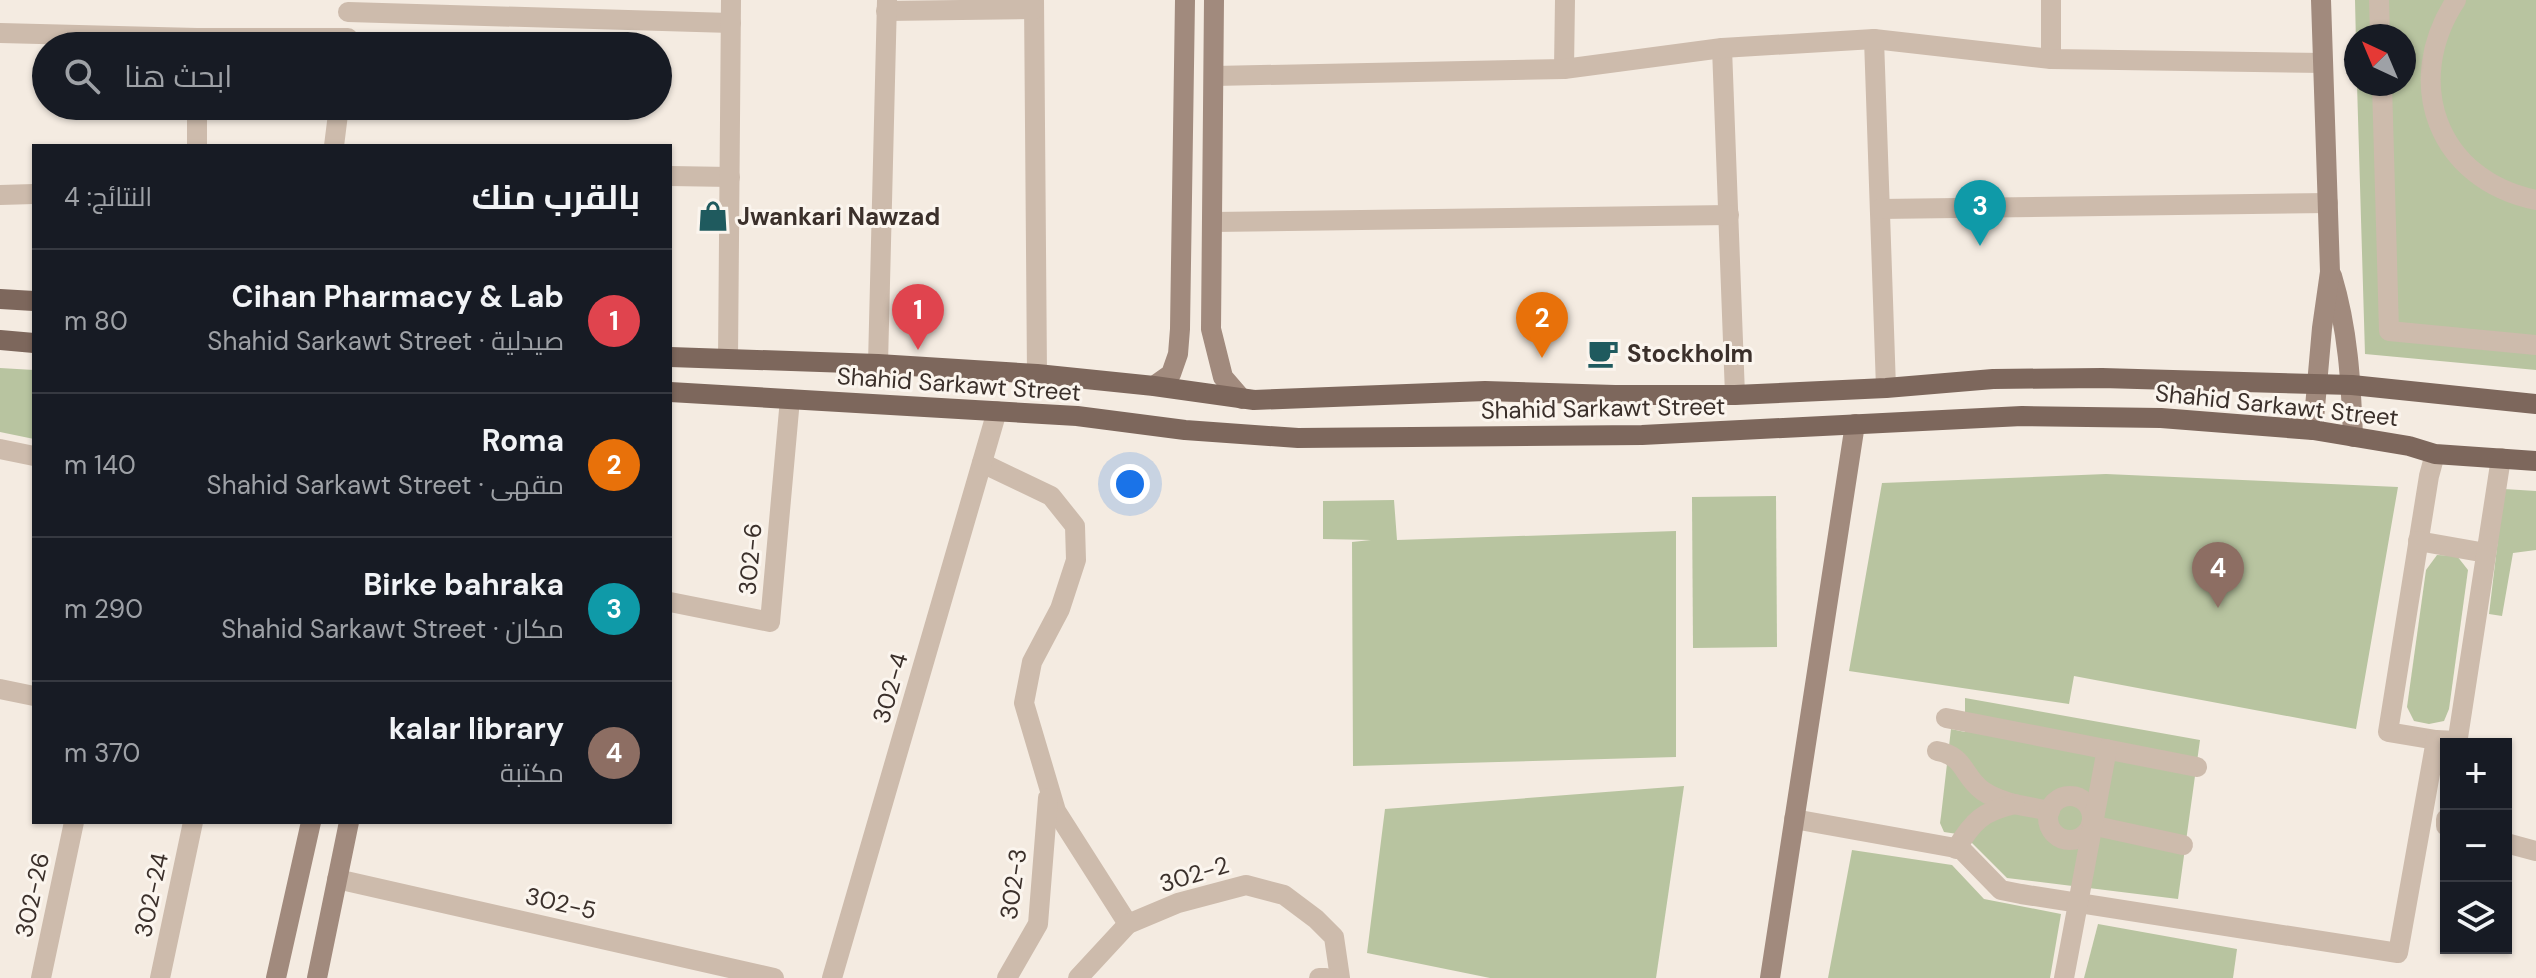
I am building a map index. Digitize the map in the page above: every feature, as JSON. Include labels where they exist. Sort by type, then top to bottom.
[{"type":"main road","points":[[1154,386],[1171,374],[1178,354],[1185,0]]},
{"type":"main road","points":[[1214,0],[1211,329],[1223,377],[1242,399]]},
{"type":"main road","points":[[2313,430],[2330,272],[2321,0]]},
{"type":"main road","points":[[2330,272],[2345,326],[2352,385],[2353,437]]},
{"type":"main road","points":[[0,311],[0,299],[32,301]]},
{"type":"main road","points":[[1180,329],[1211,329]]},
{"type":"main road","points":[[0,340],[32,343]]},
{"type":"main road","name":"Shahid Sarkawt Street","points":[[672,357],[878,364],[1037,374],[1242,399],[1485,391],[1735,395],[1993,379],[2352,385],[2536,404]]},
{"type":"main road","name":"Shahid Sarkawt Street","points":[[672,392],[1077,416],[1199,431],[1298,438],[1642,435],[1948,418],[2097,415],[2313,430],[2409,446],[2435,454],[2536,461]]},
{"type":"main road","points":[[1770,978],[1855,424]]},
{"type":"main road","points":[[276,978],[311,824]]},
{"type":"main road","points":[[317,978],[349,824]]},
{"type":"street","points":[[728,359],[731,0]]},
{"type":"street","points":[[1564,69],[1565,0]]},
{"type":"street","points":[[2051,0],[2051,59]]},
{"type":"street","points":[[2379,0],[2380,24]]},
{"type":"street","points":[[2456,0],[2441,25],[2432,54],[2430,76],[2437,119],[2446,139],[2475,173],[2513,194],[2536,200]]},
{"type":"street","points":[[878,364],[886,5],[1034,4],[1037,374]]},
{"type":"street","points":[[348,32],[348,6],[731,23]]},
{"type":"street","points":[[0,33],[32,34]]},
{"type":"street","points":[[1214,76],[1564,69],[1722,48],[1874,39],[2051,59],[2323,63]]},
{"type":"street","points":[[1874,39],[1886,388]]},
{"type":"street","points":[[1722,48],[1735,395]]},
{"type":"street","points":[[2382,96],[2389,331],[2536,345]]},
{"type":"street","points":[[197,120],[197,144]]},
{"type":"street","points":[[334,144],[337,120]]},
{"type":"street","points":[[672,176],[730,177]]},
{"type":"street","points":[[0,195],[32,194]]},
{"type":"street","points":[[1880,209],[2328,203]]},
{"type":"street","points":[[1213,222],[1729,215]]},
{"type":"street","name":"302-6","points":[[672,602],[770,622],[790,399]]},
{"type":"street","name":"302-4","points":[[832,978],[997,411]]},
{"type":"street","points":[[0,449],[32,456]]},
{"type":"street","points":[[2435,454],[2388,732],[2440,740]]},
{"type":"street","points":[[2458,738],[2501,458]]},
{"type":"street","points":[[982,463],[1051,496],[1075,526],[1076,560],[1060,609],[1032,662],[1024,703],[1056,811],[1128,924]]},
{"type":"street","points":[[2418,541],[2486,553]]},
{"type":"street","points":[[0,689],[32,696]]},
{"type":"street","points":[[1946,718],[2197,767]]},
{"type":"street","points":[[1794,819],[1961,849],[2001,890],[2398,953],[2436,740]]},
{"type":"street","points":[[2064,978],[2107,749]]},
{"type":"street","points":[[1937,751],[1950,753],[1972,782],[1985,792],[2015,804],[2050,811]]},
{"type":"street","name":"302-3","points":[[1007,978],[1038,924],[1049,790]]},
{"type":"street","points":[[2077,797],[2090,808],[2091,825],[2077,839],[2063,839],[2050,824],[2050,811],[2061,798],[2077,797]]},
{"type":"street","points":[[1956,849],[1967,830],[1982,815],[2015,804]]},
{"type":"street","name":"302-26","points":[[41,978],[74,824]]},
{"type":"street","name":"302-24","points":[[160,978],[193,824]]},
{"type":"street","points":[[2091,825],[2183,845]]},
{"type":"street","points":[[2512,845],[2536,851]]},
{"type":"street","name":"302-5","points":[[337,879],[774,978]]},
{"type":"street","name":"302-2","points":[[1078,978],[1128,924],[1178,903],[1246,885],[1284,895],[1316,919],[1334,937],[1340,978]]},
{"type":"street","points":[[1319,978],[1326,978]]},
{"type":"green space","points":[[2355,0],[2536,0],[2536,370],[2365,354],[2357,96],[2416,96],[2416,24],[2356,24]]},
{"type":"green space","points":[[0,368],[32,370],[32,439],[0,432]]},
{"type":"green space","points":[[2106,474],[2398,487],[2356,729],[2074,676],[2069,704],[1849,671],[1882,483]]},
{"type":"green space","points":[[2504,489],[2536,491],[2536,550],[2513,553],[2502,616],[2489,614]]},
{"type":"green space","points":[[1776,496],[1777,647],[1693,648],[1692,497]]},
{"type":"green space","points":[[1394,500],[1397,540],[1676,531],[1676,757],[1353,766],[1352,542],[1371,540],[1323,539],[1323,501]]},
{"type":"green space","points":[[2437,555],[2457,556],[2468,570],[2449,709],[2444,721],[2429,724],[2414,721],[2407,707],[2426,570]]},
{"type":"green space","points":[[1965,698],[2200,740],[2178,899],[2007,878],[1964,835],[1944,832],[1940,823],[1951,729],[1965,732]]},
{"type":"green space","points":[[1684,786],[1656,978],[1490,978],[1367,953],[1385,809]]},
{"type":"green space","points":[[1852,850],[1952,865],[1984,899],[2061,914],[2050,978],[1828,978]]},
{"type":"green space","points":[[2098,924],[2237,949],[2233,978],[2084,978]]},
{"type":"place","name":"Jwankari Nawzad","points":[[713,216]]},
{"type":"place","name":"Birke bahraka","points":[[1980,246]]},
{"type":"place","name":"Cihan Pharmacy & Lab","points":[[918,350]]},
{"type":"place","name":"Stockholm","points":[[1603,353]]},
{"type":"place","name":"Roma","points":[[1542,358]]},
{"type":"place","name":"kalar library","points":[[2218,608]]}]
